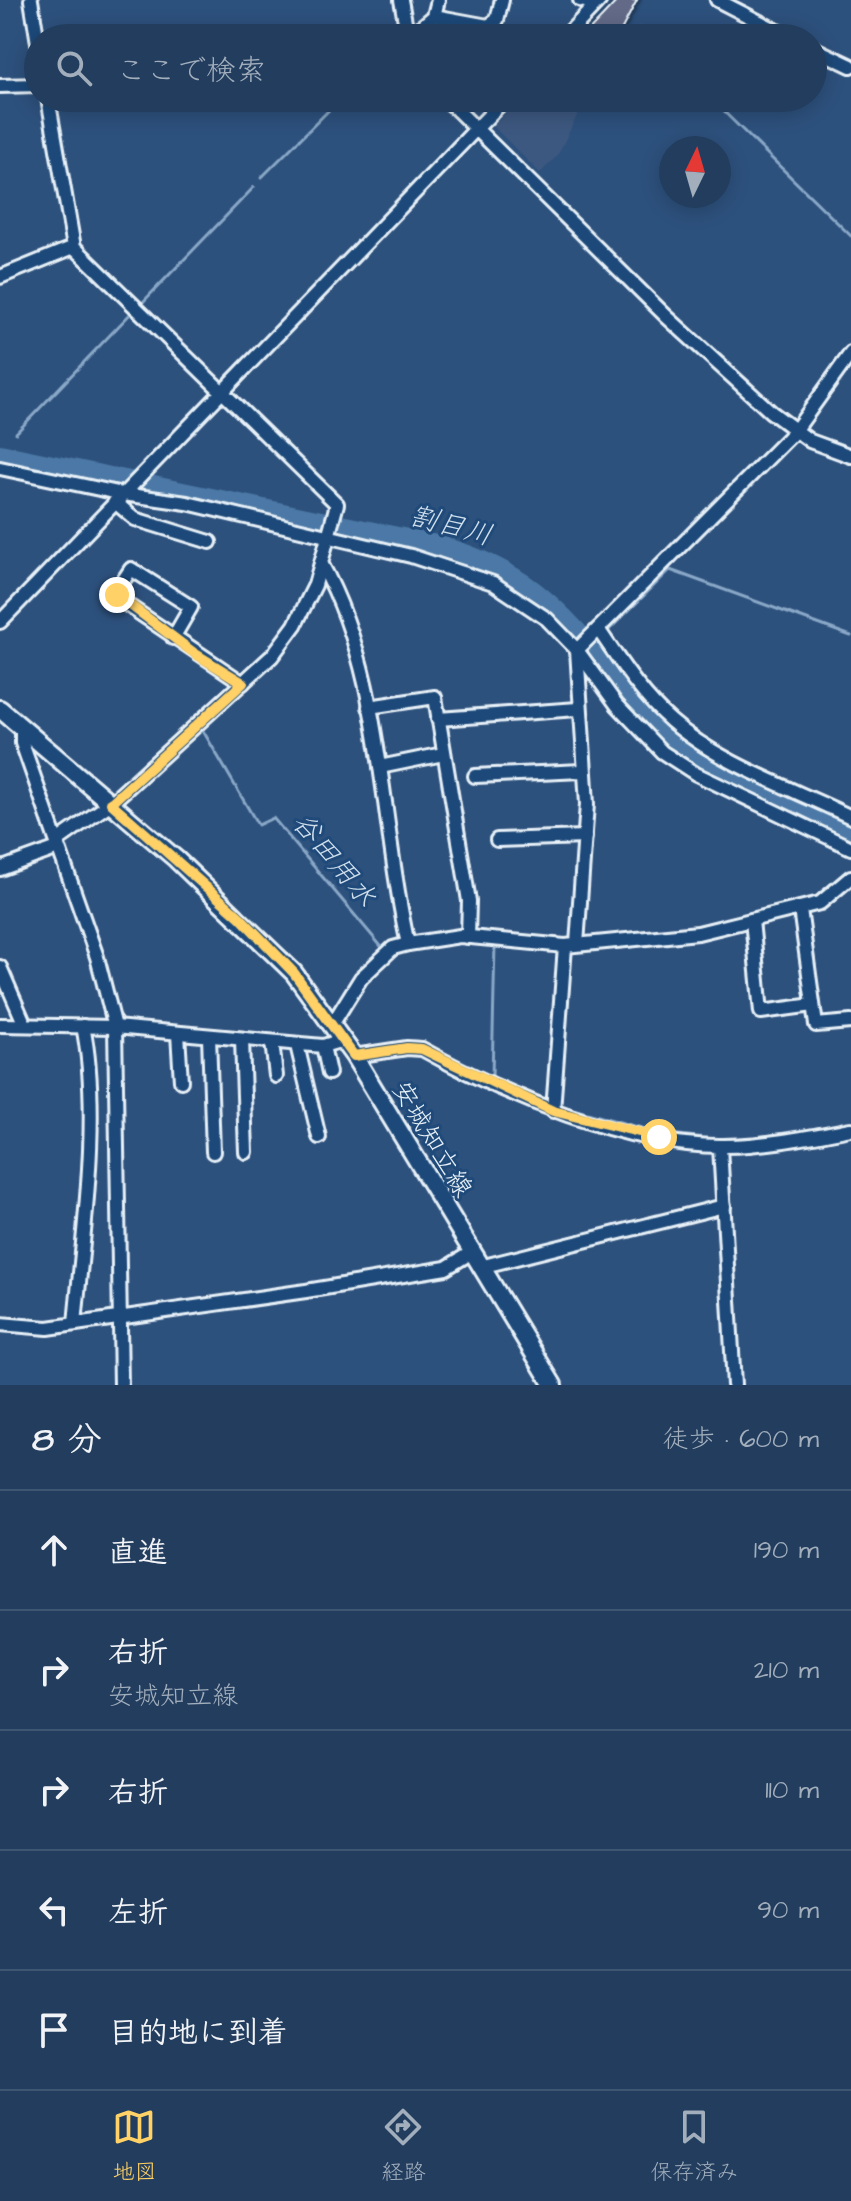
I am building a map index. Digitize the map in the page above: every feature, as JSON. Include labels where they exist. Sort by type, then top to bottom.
[{"type":"main road","name":"安城知立線","points":[[1,711],[240,917],[294,973],[354,1056],[553,1385]]},
{"type":"street","points":[[31,0],[35,24]]},
{"type":"street","points":[[401,0],[405,24]]},
{"type":"street","points":[[425,24],[434,16],[438,0]]},
{"type":"street","points":[[491,24],[497,20],[502,0]]},
{"type":"street","points":[[580,0],[598,2]]},
{"type":"street","points":[[717,0],[764,24]]},
{"type":"street","points":[[577,24],[598,2]]},
{"type":"street","points":[[434,16],[477,24]]},
{"type":"street","points":[[827,55],[851,66]]},
{"type":"street","points":[[0,86],[24,85]]},
{"type":"street","points":[[0,869],[58,844],[111,803],[272,656],[295,625],[321,563],[337,504],[74,247],[50,112]]},
{"type":"street","points":[[459,112],[666,316],[795,431],[850,454]]},
{"type":"street","points":[[0,622],[493,112]]},
{"type":"street","points":[[0,277],[74,247]]},
{"type":"street","points":[[553,1111],[587,804],[582,771],[577,650],[795,431],[851,353]]},
{"type":"street","points":[[0,468],[119,498],[187,503],[330,536],[438,563],[493,583],[547,619],[577,650],[645,736],[680,765],[851,848]]},
{"type":"street","points":[[119,498],[135,519],[210,542]]},
{"type":"street","points":[[321,563],[351,627],[380,767],[408,944]]},
{"type":"street","points":[[173,638],[191,607],[131,569],[116,592],[117,598],[173,638],[243,683]]},
{"type":"street","points":[[598,629],[653,704],[691,737],[731,760],[851,817]]},
{"type":"street","points":[[369,707],[435,697],[469,901],[468,937]]},
{"type":"street","points":[[438,719],[578,709]]},
{"type":"street","points":[[22,728],[22,743],[97,957],[115,1027],[123,1317],[121,1385]]},
{"type":"street","points":[[380,767],[443,754]]},
{"type":"street","points":[[475,776],[582,771]]},
{"type":"street","points":[[497,840],[585,837]]},
{"type":"street","points":[[333,1023],[361,978],[393,948],[468,937],[571,945],[698,933],[820,903],[851,877]]},
{"type":"street","points":[[800,909],[816,1025],[851,1022]]},
{"type":"street","points":[[752,920],[761,1012],[813,1005]]},
{"type":"street","points":[[0,967],[25,1025]]},
{"type":"street","points":[[0,1025],[115,1027],[297,1045],[323,1046],[343,1040]]},
{"type":"street","points":[[75,1324],[86,1189],[89,1058],[83,1026]]},
{"type":"street","points":[[178,1034],[181,1081]]},
{"type":"street","points":[[209,1036],[213,1152]]},
{"type":"street","points":[[242,1040],[246,1152]]},
{"type":"street","points":[[272,1042],[276,1076]]},
{"type":"street","points":[[297,1045],[319,1137]]},
{"type":"street","points":[[323,1046],[329,1073]]},
{"type":"street","points":[[354,1056],[407,1048],[422,1049],[553,1111],[612,1128],[720,1147],[760,1145],[851,1129]]},
{"type":"street","points":[[720,1147],[734,1385]]},
{"type":"street","points":[[0,1324],[48,1328],[446,1268],[724,1206]]},
{"type":"shaded area","points":[[507,112],[579,112],[557,156],[540,173],[493,126]]},
{"type":"building","points":[[618,0],[637,0],[624,24],[595,24]]},
{"type":"waterway","points":[[261,178],[327,112]]},
{"type":"waterway","points":[[724,112],[851,236]]},
{"type":"waterway","points":[[142,303],[254,187]]},
{"type":"waterway","points":[[16,433],[133,311]]},
{"type":"waterway","points":[[14,448],[15,456]]},
{"type":"waterway","name":"割目川","points":[[0,454],[441,546],[492,565],[514,577],[552,606],[588,643],[640,708],[675,738],[722,768],[851,829]]},
{"type":"waterway","points":[[609,630],[670,570],[851,636]]},
{"type":"waterway","points":[[592,647],[595,644]]},
{"type":"waterway","name":"谷田用水","points":[[202,729],[258,825],[273,818],[385,951]]},
{"type":"waterway","name":"谷田用水","points":[[492,1078],[495,943]]},
{"type":"waterway","name":"谷田用水","points":[[510,1086],[544,1099]]},
{"type":"waterway","name":"谷田用水","points":[[558,1105],[660,1133],[725,1140]]},
{"type":"waterway","name":"谷田用水","points":[[745,1139],[824,1127]]},
{"type":"route","points":[[117,595],[194,653],[228,671],[243,683],[111,803],[240,917],[294,973],[354,1056],[407,1048],[422,1049],[460,1070],[553,1111],[612,1128],[659,1137]]}]
